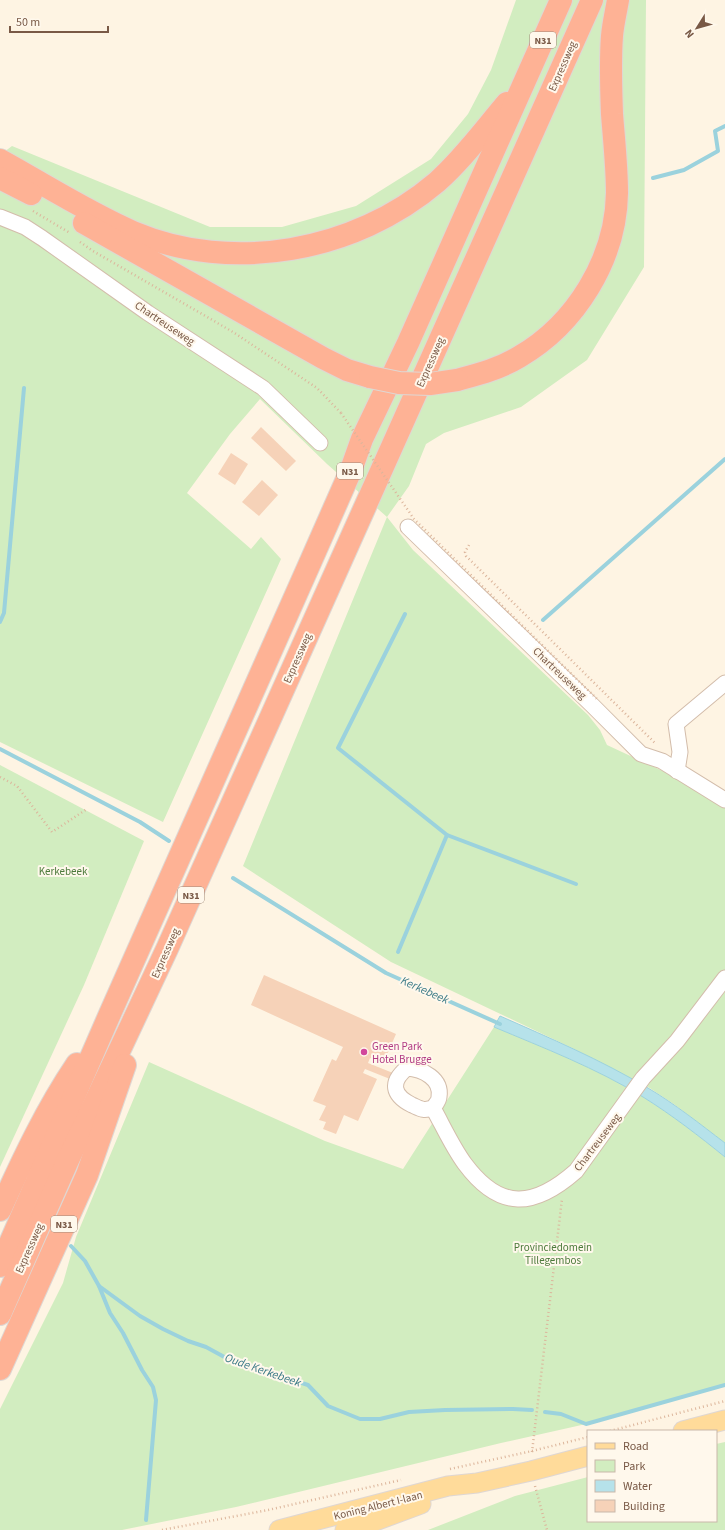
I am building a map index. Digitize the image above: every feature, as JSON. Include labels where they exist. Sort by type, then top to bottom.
[{"type":"highway","name":"Expressweg","points":[[0,1266],[351,470],[362,439],[411,335],[561,0]]},
{"type":"highway","name":"Expressweg","points":[[0,1314],[71,1153],[144,999],[592,0]]},
{"type":"highway","points":[[0,178],[93,228],[323,358],[347,370],[370,377],[399,383],[430,384],[457,380],[489,372],[519,357],[547,337],[573,310],[591,284],[605,256],[613,224],[617,194],[611,72],[612,35],[618,0]]},
{"type":"highway","points":[[0,160],[100,216],[133,232],[171,245],[208,251],[244,254],[278,251],[313,245],[347,234],[381,220],[412,202],[437,182],[456,164],[525,80]]},
{"type":"highway","name":"N31","points":[[0,1369],[87,1175],[121,1077],[144,999]]},
{"type":"highway","name":"N31","points":[[0,1210],[26,1152],[58,1093],[109,1016]]},
{"type":"main road","points":[[687,1430],[725,1420]]},
{"type":"main road","name":"Koning Albert I-laan","points":[[279,1530],[448,1486],[477,1483],[587,1456]]},
{"type":"main road","name":"Koning Albert I-laan","points":[[345,1530],[445,1497],[477,1483]]},
{"type":"street","name":"Chartreuseweg","points":[[0,217],[25,228],[42,238],[148,313],[263,388],[320,443]]},
{"type":"street","name":"Chartreuseweg","points":[[408,527],[641,754],[662,761],[725,800]]},
{"type":"street","points":[[677,771],[680,752],[676,724],[725,683]]},
{"type":"street","name":"Chartreuseweg","points":[[433,1108],[464,1163],[480,1182],[499,1194],[515,1200],[529,1199],[548,1191],[576,1171],[643,1078],[677,1041],[725,978]]},
{"type":"path","points":[[59,226],[74,237]]},
{"type":"path","name":"Chartreuseweg","points":[[79,241],[93,251],[233,332],[317,388],[329,398],[414,519],[598,700]]},
{"type":"path","points":[[469,545],[465,552],[466,556],[654,740],[659,748],[662,761]]},
{"type":"path","points":[[0,777],[17,786],[52,832],[88,809]]},
{"type":"path","points":[[547,1530],[531,1471],[532,1451],[564,1181]]},
{"type":"path","points":[[614,1430],[725,1401]]},
{"type":"path","points":[[450,1469],[587,1437]]},
{"type":"path","points":[[162,1530],[268,1510],[404,1480]]},
{"type":"green space","points":[[516,0],[646,0],[644,267],[587,360],[521,407],[444,433],[426,444],[409,486],[387,517],[327,464],[260,399],[230,434],[187,493],[251,549],[261,537],[281,559],[163,822],[0,742],[0,155],[12,146],[210,227],[282,227],[356,206],[431,159],[468,114],[491,70]]},
{"type":"green space","points":[[387,517],[413,550],[588,715],[600,730],[607,745],[682,780],[725,807],[725,1143],[675,1105],[648,1087],[572,1048],[391,962],[243,866]]},
{"type":"green space","name":"Kerkebeek","points":[[0,765],[144,841],[84,985],[0,1167]]},
{"type":"green space","name":"Provinciedomein Tillegembos","points":[[494,1027],[570,1059],[625,1087],[675,1118],[725,1157],[725,1385],[586,1424],[236,1507],[122,1530],[0,1530],[0,1409],[63,1283],[76,1237],[149,1062],[325,1141],[403,1169]]},
{"type":"green space","points":[[725,1442],[725,1530],[428,1530],[515,1496],[587,1477],[587,1522],[717,1522],[717,1444]]},
{"type":"water","points":[[500,1016],[594,1059],[658,1094],[725,1143],[725,1157],[675,1118],[625,1087],[570,1059],[494,1027]]},
{"type":"building","points":[[261,427],[296,461],[286,471],[251,438]]},
{"type":"building","points":[[231,453],[248,464],[235,485],[218,474]]},
{"type":"building","points":[[262,480],[278,495],[259,516],[242,502]]},
{"type":"building","name":"Green Park Hotel Brugge","points":[[264,975],[396,1034],[383,1064],[370,1058],[368,1063],[393,1073],[390,1079],[365,1069],[363,1073],[377,1079],[358,1121],[344,1115],[336,1134],[323,1129],[326,1122],[319,1120],[326,1106],[313,1101],[332,1059],[336,1061],[343,1047],[251,1005]]},
{"type":"waterway","points":[[653,178],[684,170],[718,151],[715,131],[725,126]]},
{"type":"waterway","points":[[0,622],[4,613],[24,388]]},
{"type":"waterway","points":[[543,620],[725,459]]},
{"type":"waterway","points":[[405,614],[338,748],[447,835],[576,884]]},
{"type":"waterway","name":"Kerkebeek","points":[[0,749],[140,822],[169,841]]},
{"type":"waterway","points":[[398,952],[447,835]]},
{"type":"waterway","name":"Kerkebeek","points":[[233,878],[386,973],[500,1024]]},
{"type":"waterway","name":"Oude Kerkebeek","points":[[71,1246],[85,1261],[99,1286],[140,1316],[163,1329],[188,1341],[206,1347],[228,1359],[308,1385],[328,1406],[360,1419],[380,1419],[409,1412],[445,1410],[532,1410]]},
{"type":"waterway","points":[[99,1286],[110,1313],[153,1387],[156,1400],[146,1520]]},
{"type":"waterway","points":[[545,1412],[561,1414],[586,1424],[725,1385]]},
{"type":"place","name":"Green Park Hotel Brugge","points":[[364,1052]]}]
